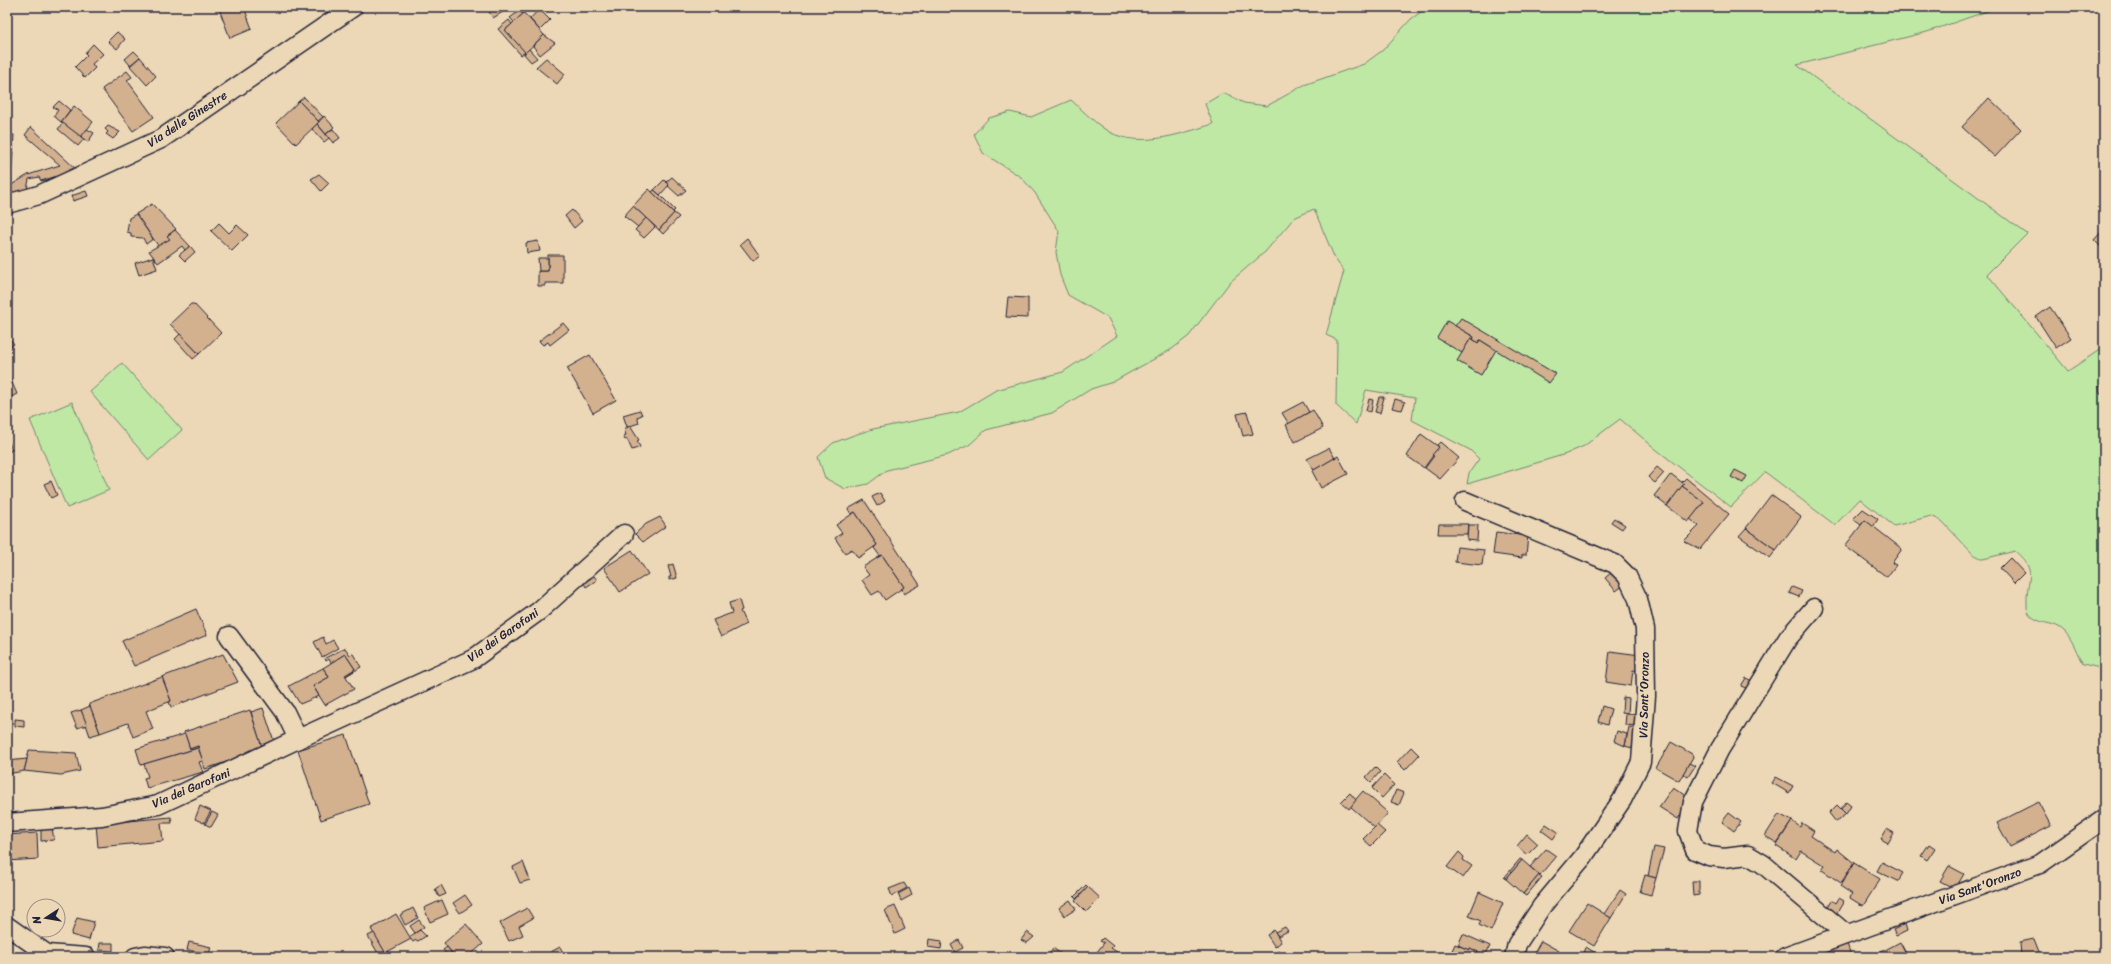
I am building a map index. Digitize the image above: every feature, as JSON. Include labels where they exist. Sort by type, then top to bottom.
[{"type":"street","name":"Via delle Ginestre","points":[[7,204],[39,195],[162,139],[353,7]]},
{"type":"street","name":"Via Sant'Oronzo","points":[[1465,501],[1615,564],[1627,576],[1638,599],[1645,629],[1646,696],[1641,762],[1622,800],[1583,857],[1542,906],[1517,944],[1514,957]]},
{"type":"street","name":"Via dei Garofani","points":[[7,823],[102,816],[158,805],[473,659],[539,611],[624,534]]},
{"type":"street","points":[[1814,608],[1788,638],[1720,749],[1693,802],[1688,831],[1696,850],[1709,856],[1724,858],[1748,855],[1763,864],[1846,934]]},
{"type":"street","points":[[229,636],[285,712],[298,739]]},
{"type":"street","name":"Via Sant'Oronzo","points":[[1785,957],[2040,864],[2104,819]]},
{"type":"street","points":[[7,926],[48,956],[86,957]]},
{"type":"street","points":[[135,957],[145,955],[165,957]]},
{"type":"green space","points":[[1428,7],[1999,7],[1927,32],[1797,65],[2027,234],[1987,274],[2068,371],[2104,347],[2104,669],[2083,664],[2073,643],[2061,628],[2031,616],[2027,607],[2027,594],[2030,575],[2029,570],[2027,564],[2015,551],[1983,559],[1973,554],[1942,521],[1931,516],[1894,526],[1860,499],[1835,525],[1765,472],[1731,507],[1657,450],[1620,419],[1584,446],[1566,454],[1467,484],[1469,473],[1479,459],[1470,450],[1412,420],[1415,398],[1366,390],[1356,424],[1336,405],[1337,340],[1326,335],[1344,271],[1335,259],[1314,209],[1294,218],[1265,252],[1230,282],[1189,336],[1172,349],[1113,382],[1091,389],[1052,413],[986,430],[969,445],[948,455],[887,470],[868,484],[845,489],[825,478],[818,457],[833,443],[873,429],[959,412],[996,390],[1063,372],[1117,336],[1108,318],[1068,295],[1060,275],[1056,252],[1059,231],[1035,193],[1021,177],[983,153],[974,134],[989,118],[1010,112],[1031,117],[1071,100],[1099,125],[1116,135],[1143,139],[1172,136],[1213,124],[1205,104],[1223,93],[1244,103],[1267,106],[1304,85],[1364,64],[1383,50],[1411,19]]},
{"type":"green space","points":[[122,363],[182,430],[149,460],[90,392]]},
{"type":"green space","points":[[72,402],[109,490],[67,508],[30,420]]},
{"type":"building","points":[[224,7],[244,7],[252,29],[230,38],[219,9]]},
{"type":"building","points":[[486,7],[511,7],[493,18]]},
{"type":"building","points":[[539,9],[550,20],[540,30],[530,19]]},
{"type":"building","points":[[519,11],[523,14],[514,22],[510,18]]},
{"type":"building","points":[[524,13],[544,35],[525,53],[505,30]]},
{"type":"building","points":[[509,20],[512,24],[505,30],[525,52],[521,55],[498,29]]},
{"type":"building","points":[[117,32],[125,39],[117,49],[108,41]]},
{"type":"building","points":[[544,35],[555,43],[540,55],[533,46]]},
{"type":"building","points":[[93,44],[103,54],[92,64],[95,68],[85,78],[75,67],[87,55],[85,53]]},
{"type":"building","points":[[529,49],[537,58],[531,62],[524,54]]},
{"type":"building","points":[[134,51],[140,57],[130,65],[125,59]]},
{"type":"building","points":[[140,57],[156,76],[147,85],[130,66]]},
{"type":"building","points":[[546,58],[565,74],[557,84],[536,67]]},
{"type":"building","points":[[127,71],[132,77],[127,80],[154,117],[133,131],[102,89]]},
{"type":"building","points":[[304,97],[323,117],[318,121],[299,101]]},
{"type":"building","points":[[1989,98],[2021,129],[1995,157],[1962,127]]},
{"type":"building","points":[[59,101],[70,110],[61,122],[54,116],[58,110],[53,107]]},
{"type":"building","points":[[299,101],[319,122],[296,144],[276,123]]},
{"type":"building","points":[[74,106],[93,122],[81,137],[61,122]]},
{"type":"building","points":[[324,116],[334,127],[326,134],[317,124]]},
{"type":"building","points":[[63,123],[84,139],[78,146],[58,129]]},
{"type":"building","points":[[317,124],[329,138],[324,142],[312,129]]},
{"type":"building","points":[[108,126],[120,132],[113,139],[106,134],[108,132],[105,129]]},
{"type":"building","points":[[31,127],[77,170],[41,181],[39,177],[29,179],[27,190],[7,196],[7,186],[28,175],[60,165],[25,135]]},
{"type":"building","points":[[87,129],[94,133],[88,142],[81,137]]},
{"type":"building","points":[[333,129],[340,138],[333,143],[326,134]]},
{"type":"building","points":[[7,134],[14,135],[11,179],[7,179]]},
{"type":"building","points":[[319,174],[329,183],[321,191],[311,179]]},
{"type":"building","points":[[672,177],[686,190],[679,196],[668,186],[669,185],[666,182]]},
{"type":"building","points":[[664,180],[669,185],[660,195],[654,190]]},
{"type":"building","points":[[649,189],[674,213],[659,230],[633,206]]},
{"type":"building","points":[[654,190],[675,210],[673,212],[652,192]]},
{"type":"building","points":[[86,191],[88,196],[73,201],[71,196]]},
{"type":"building","points":[[152,204],[176,229],[167,236],[170,239],[159,247],[136,214]]},
{"type":"building","points":[[633,206],[646,218],[638,227],[624,216]]},
{"type":"building","points":[[572,210],[582,221],[574,228],[565,216]]},
{"type":"building","points":[[674,213],[679,217],[663,234],[659,230]]},
{"type":"building","points":[[136,214],[153,239],[146,244],[143,238],[131,237],[131,233],[127,232],[129,218]]},
{"type":"building","points":[[646,218],[655,227],[644,238],[635,230]]},
{"type":"building","points":[[219,223],[229,233],[237,225],[248,235],[232,251],[211,231]]},
{"type":"building","points":[[2104,229],[2104,250],[2094,240]]},
{"type":"building","points":[[175,230],[190,246],[185,250],[182,246],[158,263],[149,251],[170,239],[167,236]]},
{"type":"building","points":[[747,238],[760,256],[753,261],[740,244]]},
{"type":"building","points":[[538,241],[540,251],[527,253],[526,243]]},
{"type":"building","points":[[190,246],[195,252],[185,261],[179,255]]},
{"type":"building","points":[[548,255],[563,255],[563,283],[545,283],[545,286],[538,286],[538,271],[548,271]]},
{"type":"building","points":[[153,257],[157,269],[139,275],[135,263]]},
{"type":"building","points":[[538,258],[548,258],[548,271],[539,271]]},
{"type":"building","points":[[1008,297],[1028,298],[1028,318],[1006,317]]},
{"type":"building","points":[[191,304],[194,304],[221,333],[199,354],[170,324]]},
{"type":"building","points":[[2050,307],[2071,338],[2056,348],[2036,317]]},
{"type":"building","points":[[1461,318],[1556,374],[1549,383],[1480,340],[1478,343],[1473,339],[1474,337],[1455,326]]},
{"type":"building","points":[[1447,321],[1474,337],[1473,339],[1471,338],[1462,353],[1437,338]]},
{"type":"building","points":[[563,323],[569,330],[550,345],[548,342],[543,345],[539,341]]},
{"type":"building","points":[[180,334],[199,354],[193,359],[175,339]]},
{"type":"building","points":[[7,335],[14,344],[7,349]]},
{"type":"building","points":[[1471,338],[1478,343],[1480,340],[1496,350],[1481,375],[1457,361]]},
{"type":"building","points":[[590,355],[616,400],[593,413],[567,368]]},
{"type":"building","points":[[9,376],[17,394],[11,397],[7,393],[7,377]]},
{"type":"building","points":[[2099,386],[2104,386],[2104,393],[2100,393]]},
{"type":"building","points":[[1379,397],[1384,397],[1380,413],[1375,412]]},
{"type":"building","points":[[1369,399],[1373,400],[1371,412],[1366,411]]},
{"type":"building","points":[[1395,399],[1405,402],[1402,410],[1392,408]]},
{"type":"building","points":[[1303,402],[1309,412],[1289,424],[1282,413]]},
{"type":"building","points":[[640,410],[642,415],[637,417],[639,423],[627,427],[623,415]]},
{"type":"building","points":[[1313,410],[1323,428],[1295,442],[1286,425]]},
{"type":"building","points":[[1247,412],[1253,434],[1243,436],[1237,414]]},
{"type":"building","points":[[630,426],[639,440],[637,441],[640,447],[632,450],[627,439],[625,440],[623,436],[626,435],[624,429]]},
{"type":"building","points":[[1421,434],[1439,447],[1424,468],[1407,456]]},
{"type":"building","points":[[7,438],[12,450],[7,453]]},
{"type":"building","points":[[1440,442],[1459,458],[1440,479],[1425,468],[1434,456],[1432,455],[1439,447],[1437,445]]},
{"type":"building","points":[[1329,448],[1335,458],[1314,470],[1307,459]]},
{"type":"building","points":[[1338,456],[1348,474],[1321,488],[1312,471]]},
{"type":"building","points":[[1657,467],[1664,473],[1655,483],[1648,477]]},
{"type":"building","points":[[1735,470],[1747,476],[1743,483],[1731,477]]},
{"type":"building","points":[[1671,474],[1684,484],[1667,506],[1654,496]]},
{"type":"building","points":[[1686,478],[1729,514],[1700,549],[1684,541],[1699,526],[1690,519],[1704,502],[1682,486],[1684,484],[1682,482]]},
{"type":"building","points":[[51,481],[57,495],[51,498],[44,484]]},
{"type":"building","points":[[1682,486],[1704,502],[1688,522],[1667,506]]},
{"type":"building","points":[[880,493],[885,501],[877,506],[872,497]]},
{"type":"building","points":[[1771,495],[1801,517],[1776,550],[1746,528]]},
{"type":"building","points":[[864,500],[920,585],[904,594],[901,589],[904,587],[882,555],[880,556],[874,548],[877,545],[855,512],[851,514],[848,509]]},
{"type":"building","points":[[1863,509],[1878,519],[1873,527],[1865,520],[1861,525],[1853,519]]},
{"type":"building","points":[[855,512],[877,545],[858,558],[852,549],[845,553],[835,538],[842,533],[836,525]]},
{"type":"building","points":[[660,517],[666,526],[643,542],[635,534],[646,524]]},
{"type":"building","points":[[1614,518],[1625,525],[1622,529],[1611,522]]},
{"type":"building","points":[[1865,520],[1902,549],[1892,563],[1896,565],[1887,577],[1845,546]]},
{"type":"building","points":[[1439,524],[1468,524],[1467,534],[1438,534]]},
{"type":"building","points":[[1468,525],[1478,525],[1477,541],[1467,540]]},
{"type":"building","points":[[1746,528],[1776,550],[1770,558],[1739,536]]},
{"type":"building","points":[[1496,532],[1528,536],[1526,555],[1522,555],[1522,558],[1493,554]]},
{"type":"building","points":[[1457,547],[1484,550],[1482,565],[1455,562]]},
{"type":"building","points":[[632,550],[648,574],[620,592],[604,568]]},
{"type":"building","points":[[882,555],[904,587],[885,600],[879,591],[872,595],[862,580],[869,575],[863,567]]},
{"type":"building","points":[[2010,558],[2024,573],[2014,583],[2000,568]]},
{"type":"building","points":[[673,564],[677,578],[669,580],[669,577],[671,577],[668,566]]},
{"type":"building","points":[[1613,571],[1624,585],[1616,591],[1605,578]]},
{"type":"building","points":[[594,576],[597,580],[586,587],[584,583]]},
{"type":"building","points":[[1792,587],[1802,591],[1799,597],[1789,593]]},
{"type":"building","points":[[739,600],[742,610],[740,611],[746,624],[721,637],[713,620],[732,613],[729,603]]},
{"type":"building","points":[[196,609],[207,635],[134,666],[122,641]]},
{"type":"building","points":[[323,637],[326,644],[333,640],[338,648],[322,657],[314,642]]},
{"type":"building","points":[[345,648],[350,655],[353,654],[361,667],[346,676],[355,669],[345,654],[331,663],[329,659],[326,661],[325,658]]},
{"type":"building","points":[[1610,651],[1640,655],[1637,671],[1633,670],[1631,686],[1606,682]]},
{"type":"building","points":[[223,654],[238,682],[171,707],[169,702],[171,701],[162,677]]},
{"type":"building","points":[[345,654],[355,669],[345,675],[354,689],[325,705],[313,686],[329,677],[323,668]]},
{"type":"building","points":[[323,668],[329,677],[313,686],[319,696],[300,704],[289,686]]},
{"type":"building","points":[[162,677],[171,701],[146,711],[153,729],[133,737],[128,723],[100,733],[89,704]]},
{"type":"building","points":[[1746,678],[1756,683],[1752,691],[1741,686]]},
{"type":"building","points":[[1623,697],[1629,698],[1628,714],[1622,713]]},
{"type":"building","points":[[90,706],[100,733],[90,736],[81,710]]},
{"type":"building","points":[[1602,706],[1611,709],[1607,725],[1598,722]]},
{"type":"building","points":[[263,708],[274,741],[261,745],[251,712]]},
{"type":"building","points":[[81,710],[87,725],[77,728],[71,713]]},
{"type":"building","points":[[250,710],[263,750],[205,769],[198,746],[190,749],[184,732]]},
{"type":"building","points":[[1626,714],[1642,715],[1641,726],[1625,725]]},
{"type":"building","points":[[15,719],[24,720],[24,727],[15,726]]},
{"type":"building","points":[[1629,727],[1641,728],[1639,750],[1625,746]]},
{"type":"building","points":[[1617,731],[1627,734],[1625,746],[1614,741]]},
{"type":"building","points":[[185,734],[190,749],[198,746],[198,748],[141,765],[136,749]]},
{"type":"building","points":[[346,735],[369,804],[321,820],[298,750]]},
{"type":"building","points":[[1671,742],[1692,754],[1693,757],[1679,781],[1656,768]]},
{"type":"building","points":[[1411,747],[1419,755],[1405,770],[1397,762]]},
{"type":"building","points":[[198,748],[203,761],[199,762],[203,772],[147,788],[144,778],[148,777],[144,764]]},
{"type":"building","points":[[29,750],[76,753],[80,771],[61,775],[24,771]]},
{"type":"building","points":[[27,759],[24,771],[7,774],[7,761]]},
{"type":"building","points":[[1689,763],[1695,766],[1688,777],[1683,774]]},
{"type":"building","points":[[1375,767],[1380,772],[1371,782],[1366,777]]},
{"type":"building","points":[[1384,775],[1394,785],[1382,798],[1372,788]]},
{"type":"building","points":[[1776,777],[1793,786],[1789,793],[1772,783]]},
{"type":"building","points":[[1673,787],[1690,798],[1678,819],[1659,807]]},
{"type":"building","points":[[1396,790],[1404,793],[1399,805],[1391,802]]},
{"type":"building","points":[[1363,791],[1388,813],[1375,828],[1350,806]]},
{"type":"building","points":[[1350,793],[1356,800],[1349,809],[1341,802]]},
{"type":"building","points":[[1846,802],[1851,806],[1846,814],[1841,809]]},
{"type":"building","points":[[2038,802],[2051,826],[2010,847],[1997,823]]},
{"type":"building","points":[[1837,805],[1846,814],[1836,822],[1829,813]]},
{"type":"building","points":[[200,806],[211,811],[204,823],[195,819]]},
{"type":"building","points":[[212,812],[218,815],[211,827],[205,824]]},
{"type":"building","points":[[1729,813],[1741,822],[1734,831],[1722,822]]},
{"type":"building","points":[[1779,814],[1792,821],[1777,843],[1765,836]]},
{"type":"building","points":[[171,817],[172,823],[161,823],[163,841],[98,847],[96,824]]},
{"type":"building","points":[[1792,821],[1800,827],[1802,823],[1814,831],[1811,836],[1835,852],[1837,849],[1854,863],[1841,883],[1822,870],[1825,866],[1801,851],[1796,859],[1776,846]]},
{"type":"building","points":[[1546,824],[1558,832],[1553,839],[1541,830]]},
{"type":"building","points":[[1377,825],[1385,832],[1371,846],[1363,839]]},
{"type":"building","points":[[52,828],[54,840],[41,841],[41,829]]},
{"type":"building","points":[[1887,829],[1894,833],[1888,843],[1881,839]]},
{"type":"building","points":[[37,833],[38,859],[7,861],[7,835]]},
{"type":"building","points":[[1527,834],[1538,844],[1527,855],[1517,846]]},
{"type":"building","points":[[1929,844],[1935,848],[1927,860],[1921,856]]},
{"type":"building","points":[[1654,847],[1664,849],[1656,878],[1648,876]]},
{"type":"building","points":[[1546,849],[1556,856],[1540,875],[1530,867]]},
{"type":"building","points":[[1459,852],[1464,857],[1463,860],[1472,866],[1463,878],[1447,867]]},
{"type":"building","points":[[1520,859],[1522,860],[1506,879],[1504,878]]},
{"type":"building","points":[[1522,860],[1539,875],[1523,894],[1506,879]]},
{"type":"building","points":[[523,862],[530,880],[520,883],[513,867]]},
{"type":"building","points":[[1882,862],[1903,873],[1898,881],[1877,871]]},
{"type":"building","points":[[1854,863],[1880,879],[1863,906],[1850,898],[1852,894],[1840,886]]},
{"type":"building","points":[[1949,866],[1964,874],[1955,889],[1940,881]]},
{"type":"building","points":[[1539,875],[1542,877],[1526,896],[1523,894]]},
{"type":"building","points":[[1645,875],[1656,878],[1651,895],[1640,892]]},
{"type":"building","points":[[1692,881],[1699,881],[1699,895],[1693,896]]},
{"type":"building","points":[[904,883],[907,888],[892,896],[889,889]]},
{"type":"building","points":[[441,885],[446,894],[439,897],[435,889]]},
{"type":"building","points":[[1086,885],[1088,887],[1076,899],[1074,897]]},
{"type":"building","points":[[1088,887],[1100,898],[1086,912],[1075,901]]},
{"type":"building","points":[[909,888],[912,895],[901,901],[898,894]]},
{"type":"building","points":[[1620,890],[1626,894],[1611,918],[1604,914]]},
{"type":"building","points":[[1479,892],[1503,903],[1491,931],[1479,925],[1481,921],[1469,916]]},
{"type":"building","points":[[465,895],[472,905],[460,913],[453,903]]},
{"type":"building","points":[[1839,898],[1844,901],[1835,916],[1826,910],[1832,900],[1836,903]]},
{"type":"building","points":[[442,900],[448,914],[430,922],[424,908]]},
{"type":"building","points":[[1070,900],[1076,909],[1065,916],[1059,908]]},
{"type":"building","points":[[1587,903],[1611,918],[1594,946],[1569,931]]},
{"type":"building","points":[[895,906],[905,929],[895,934],[885,910]]},
{"type":"building","points":[[413,908],[418,918],[405,925],[400,915]]},
{"type":"building","points":[[527,908],[533,918],[519,926],[523,935],[509,941],[500,923]]},
{"type":"building","points":[[396,914],[411,939],[385,953],[371,929]]},
{"type":"building","points":[[77,918],[94,922],[89,940],[71,935]]},
{"type":"building","points":[[419,920],[424,927],[415,933],[410,926]]},
{"type":"building","points":[[466,924],[483,944],[468,957],[455,957],[444,943]]},
{"type":"building","points":[[1905,924],[1907,931],[1896,936],[1893,930]]},
{"type":"building","points":[[1285,927],[1288,931],[1278,936],[1275,932]]},
{"type":"building","points":[[420,930],[426,936],[413,942],[409,937]]},
{"type":"building","points":[[1274,930],[1281,942],[1275,947],[1267,935]]},
{"type":"building","points":[[1027,932],[1034,937],[1027,943],[1021,940]]},
{"type":"building","points":[[374,933],[385,952],[379,955],[368,936]]},
{"type":"building","points":[[1463,934],[1490,946],[1485,956],[1470,948],[1469,950],[1458,945]]},
{"type":"building","points":[[1103,938],[1113,946],[1111,948],[1121,955],[1120,957],[1093,957],[1104,943],[1100,941]]},
{"type":"building","points":[[929,939],[942,941],[941,949],[928,947]]},
{"type":"building","points":[[2034,939],[2041,957],[2021,957],[2020,942]]},
{"type":"building","points":[[959,940],[963,948],[955,952],[951,945]]},
{"type":"building","points":[[1541,941],[1559,951],[1555,957],[1532,957]]},
{"type":"building","points":[[189,942],[211,947],[209,954],[187,950]]},
{"type":"building","points":[[1900,942],[1908,957],[1874,956]]},
{"type":"building","points":[[100,943],[113,943],[113,951],[99,950]]},
{"type":"building","points":[[1455,944],[1469,950],[1470,948],[1488,957],[1446,957],[1448,953],[1450,955]]},
{"type":"building","points":[[1847,944],[1851,955],[1833,957],[1830,951]]},
{"type":"building","points":[[447,947],[455,957],[449,957],[443,950]]},
{"type":"building","points":[[560,947],[565,956],[551,957],[549,953]]},
{"type":"building","points":[[1586,947],[1597,954],[1595,957],[1583,957]]},
{"type":"building","points":[[1053,948],[1065,957],[1046,957]]},
{"type":"building","points":[[1279,951],[1285,957],[1272,957]]},
{"type":"building","points":[[1822,951],[1824,957],[1812,957],[1811,955]]},
{"type":"building","points":[[1830,951],[1833,957],[1824,957],[1823,954]]},
{"type":"building","points":[[1558,952],[1568,957],[1555,957]]}]
